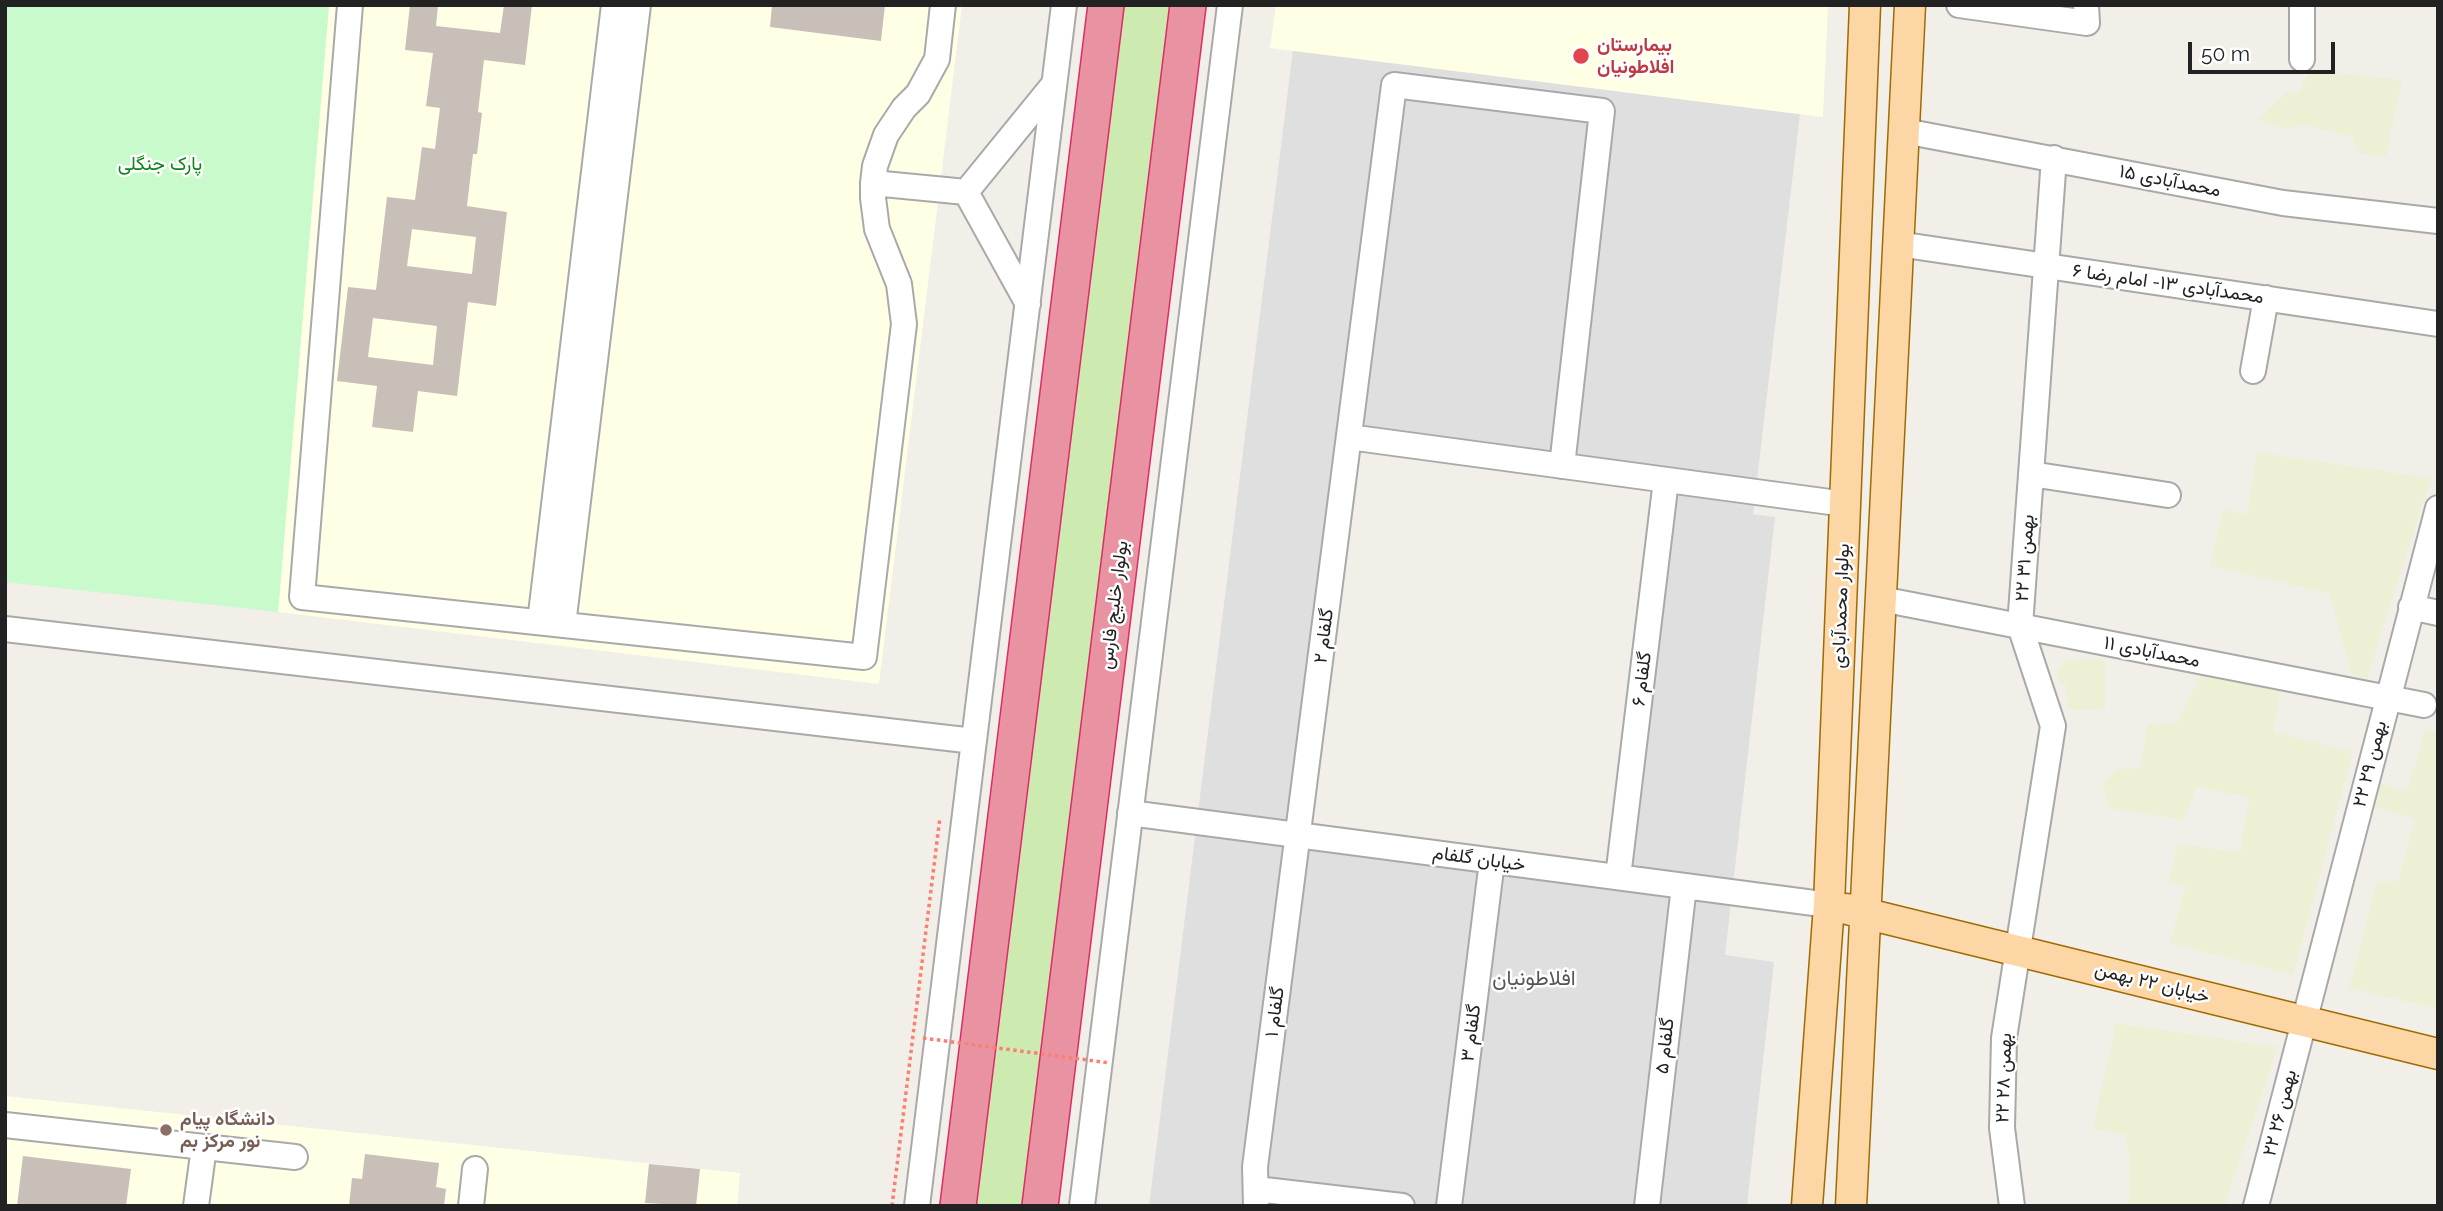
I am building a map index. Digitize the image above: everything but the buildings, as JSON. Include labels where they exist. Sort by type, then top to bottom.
[{"type":"highway","points":[[958,1206],[1106,5]]},
{"type":"highway","name":"بولوار خلیج فارس","points":[[1040,1206],[1188,5]]},
{"type":"main road","name":"بولوار محمدآبادی","points":[[1807,1206],[1829,905],[1865,5]]},
{"type":"main road","name":"بولوار محمدآبادی","points":[[1851,1206],[1910,5]]},
{"type":"main road","name":"خیابان ۲۲ بهمن","points":[[1829,905],[2438,1054]]},
{"type":"street","points":[[350,5],[302,597],[863,657],[904,324],[899,284],[877,229],[873,206],[875,166],[886,135],[904,108],[918,94],[937,59],[943,5]]},
{"type":"street","points":[[552,623],[614,5]]},
{"type":"street","points":[[552,623],[638,5]]},
{"type":"street","points":[[916,1206],[1065,5]]},
{"type":"street","points":[[1082,1206],[1230,5]]},
{"type":"street","points":[[1959,5],[2087,23],[2086,5]]},
{"type":"street","points":[[2302,5],[2302,59]]},
{"type":"street","points":[[966,192],[1055,84]]},
{"type":"street","name":"گلفام ۲","points":[[1298,835],[1394,85],[1602,111],[1562,466]]},
{"type":"street","name":"محمدآبادی ۱۵","points":[[1904,131],[2283,203],[2438,221]]},
{"type":"street","name":"۲۲ بهمن ۳۱","points":[[2018,950],[2053,726],[2020,626],[2054,158]]},
{"type":"street","points":[[873,183],[966,192]]},
{"type":"street","points":[[966,192],[1028,304]]},
{"type":"street","name":"محمدآبادی ۱۳- امام رضا ۶","points":[[1898,244],[2438,324]]},
{"type":"street","points":[[2253,371],[2266,298]]},
{"type":"street","points":[[1349,437],[1845,504]]},
{"type":"street","points":[[2031,474],[2168,495]]},
{"type":"street","name":"گلفام ۶","points":[[1618,877],[1666,480]]},
{"type":"street","name":"۲۲ بهمن ۲۹","points":[[2304,1021],[2410,607],[2438,509]]},
{"type":"street","name":"محمدآبادی ۱۱","points":[[1881,599],[2424,705]]},
{"type":"street","points":[[2410,607],[2438,613]]},
{"type":"street","points":[[5,629],[974,741]]},
{"type":"street","name":"خیابان گلفام","points":[[1130,813],[1829,905]]},
{"type":"street","name":"گلفام ۱","points":[[1256,1197],[1255,1167],[1298,835]]},
{"type":"street","name":"گلفام ۳","points":[[1449,1206],[1492,861]]},
{"type":"street","name":"گلفام ۵","points":[[1647,1206],[1684,886]]},
{"type":"street","name":"۲۲ بهمن ۲۸","points":[[2012,1206],[2002,1128],[2004,1038],[2018,950]]},
{"type":"street","name":"۲۲ بهمن ۲۶","points":[[2256,1206],[2304,1021]]},
{"type":"street","points":[[5,1125],[295,1157]]},
{"type":"street","points":[[197,1206],[204,1147]]},
{"type":"street","points":[[471,1206],[475,1169]]},
{"type":"street","points":[[1256,1197],[1402,1206]]},
{"type":"path","points":[[923,1038],[1110,1063]]},
{"type":"shaded area","points":[[329,5],[962,5],[879,684],[278,612]]},
{"type":"shaded area","name":"بیمارستان افلاطونیان","points":[[1276,5],[1828,5],[1823,117],[1270,48]]},
{"type":"shaded area","points":[[1293,50],[1800,114],[1753,514],[1775,517],[1725,955],[1774,962],[1747,1206],[1149,1206]],"holes":[[[1349,437],[1666,480],[1618,877],[1298,835]]]},
{"type":"shaded area","points":[[2310,70],[2402,80],[2386,157],[2359,153],[2351,136],[2300,124],[2287,130],[2258,119],[2287,92],[2298,94]]},
{"type":"shaded area","points":[[2257,452],[2431,478],[2367,679],[2351,674],[2330,594],[2210,566],[2223,509],[2247,514]]},
{"type":"shaded area","points":[[2105,659],[2105,709],[2068,710],[2066,686],[2056,678],[2063,660]]},
{"type":"shaded area","points":[[2201,675],[2229,675],[2281,685],[2274,732],[2353,752],[2293,975],[2170,943],[2185,887],[2168,881],[2178,844],[2240,852],[2249,798],[2197,786],[2184,820],[2110,808],[2102,782],[2118,769],[2140,768],[2148,724],[2177,723]]},
{"type":"shaded area","points":[[2426,728],[2438,734],[2438,1009],[2349,988],[2377,881],[2398,881],[2415,819],[2373,806],[2380,783],[2407,792]]},
{"type":"shaded area","points":[[2116,1023],[2278,1047],[2224,1206],[2129,1206],[2129,1154],[2125,1135],[2093,1128]]},
{"type":"shaded area","name":"دانشگاه پیام نور مرکز بم","points":[[5,1096],[740,1173],[737,1206],[5,1206]]},
{"type":"green space","name":"پارک جنگلی","points":[[5,5],[329,5],[278,612],[5,582]]},
{"type":"green space","points":[[1124,5],[1170,5],[1022,1206],[976,1206]]},
{"type":"place","name":"بیمارستان افلاطونیان","points":[[1581,56]]},
{"type":"place","name":"دانشگاه پیام نور مرکز بم","points":[[166,1130]]},
{"type":"district","name":"افلاطونیان","points":[[1534,979]]}]
